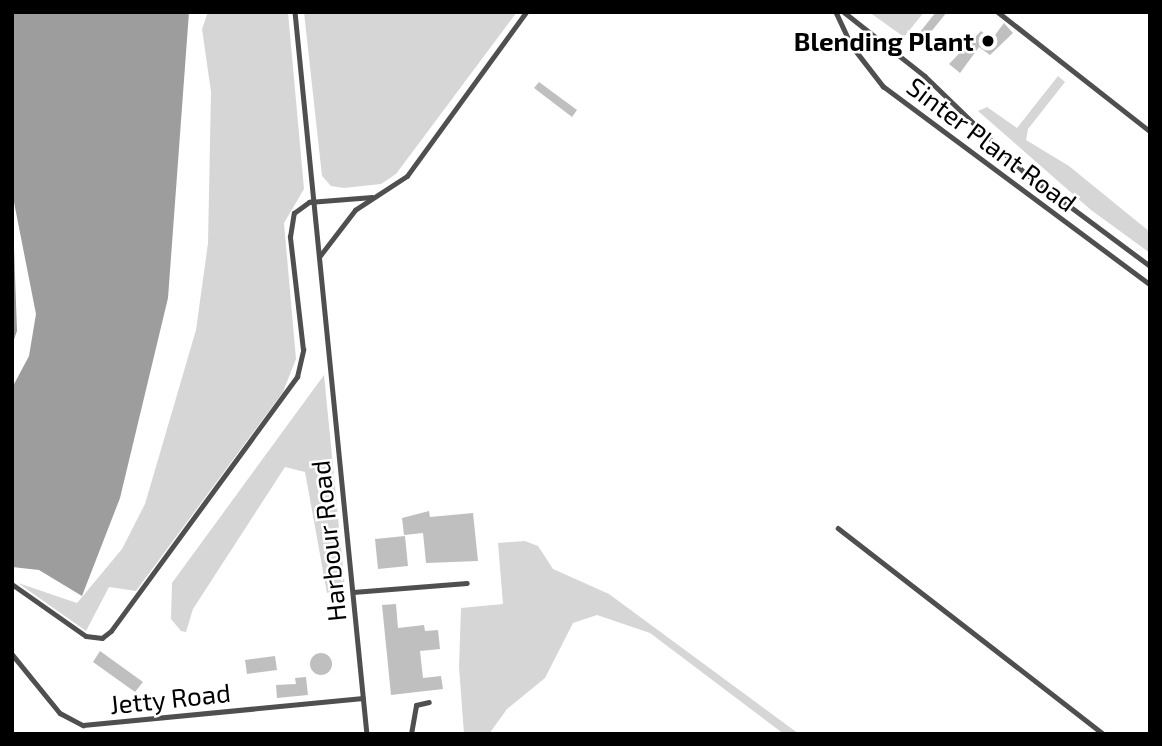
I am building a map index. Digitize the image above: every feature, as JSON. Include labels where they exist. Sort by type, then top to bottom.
[{"type":"lane","points":[[295,12],[318,259]]},
{"type":"lane","points":[[12,584],[86,636],[102,638],[111,631],[297,377],[302,344],[290,226],[296,210],[313,201],[372,197],[391,191],[407,176],[526,12]]},
{"type":"lane","name":"Sinter Plant Road","points":[[836,12],[852,46],[883,86],[1150,284]]},
{"type":"lane","points":[[844,12],[925,76],[1024,172],[1150,266]]},
{"type":"lane","points":[[998,12],[1150,131]]},
{"type":"lane","points":[[318,259],[339,227],[372,197]]},
{"type":"lane","name":"Harbour Road","points":[[318,259],[367,734]]},
{"type":"lane","points":[[838,528],[1104,734]]},
{"type":"lane","points":[[353,592],[467,583]]},
{"type":"lane","name":"Jetty Road","points":[[12,654],[60,713],[83,725],[364,698]]},
{"type":"lane","points":[[411,734],[416,705],[429,702]]},
{"type":"shaded area","points":[[12,12],[189,12],[168,298],[120,498],[82,596],[39,570],[12,567]]},
{"type":"shaded area","points":[[208,12],[288,12],[304,189],[284,223],[296,359],[283,392],[136,591],[109,587],[86,631],[18,583],[77,603],[122,549],[145,504],[196,330],[208,243],[211,92],[202,29]]},
{"type":"shaded area","points":[[304,12],[517,12],[396,174],[381,184],[344,188],[331,186],[322,176]]},
{"type":"shaded area","points":[[869,12],[924,12],[904,37]]},
{"type":"shaded area","points":[[1058,76],[1065,82],[1028,129],[1026,140],[1069,166],[1150,232],[1150,253],[1091,210],[978,111],[987,107],[1017,128]]},
{"type":"shaded area","points":[[324,375],[345,588],[327,593],[305,472],[285,467],[193,609],[186,632],[181,631],[171,619],[172,583]]},
{"type":"shaded area","points":[[525,541],[538,546],[553,569],[609,594],[799,734],[784,734],[650,633],[597,615],[573,623],[545,678],[507,709],[489,734],[464,734],[459,667],[461,608],[503,604],[498,543]]},
{"type":"pier","points":[[12,192],[36,314],[29,356],[12,388],[12,345],[17,331]]},
{"type":"building","points":[[936,12],[947,12],[922,43],[916,37]]},
{"type":"building","points":[[1004,23],[1013,33],[990,55],[979,47],[960,73],[949,64],[981,31],[992,39]]},
{"type":"building","points":[[539,82],[577,110],[572,117],[534,88]]},
{"type":"building","points":[[429,511],[430,517],[473,513],[478,561],[426,563],[423,533],[404,535],[402,518]]},
{"type":"building","points":[[405,536],[408,566],[378,569],[375,539]]},
{"type":"building","points":[[396,604],[398,628],[424,625],[425,631],[438,630],[440,649],[420,651],[423,678],[441,676],[443,689],[391,695],[382,605]]},
{"type":"building","points":[[100,651],[143,682],[135,692],[93,662]]},
{"type":"building","points":[[321,653],[329,656],[332,664],[329,672],[321,675],[313,672],[310,664],[313,656]]},
{"type":"building","points":[[275,656],[277,670],[247,674],[245,660]]},
{"type":"building","points":[[306,677],[308,695],[277,698],[276,685],[296,684],[295,678]]},
{"type":"place","name":"Blending Plant","points":[[988,41]]}]
